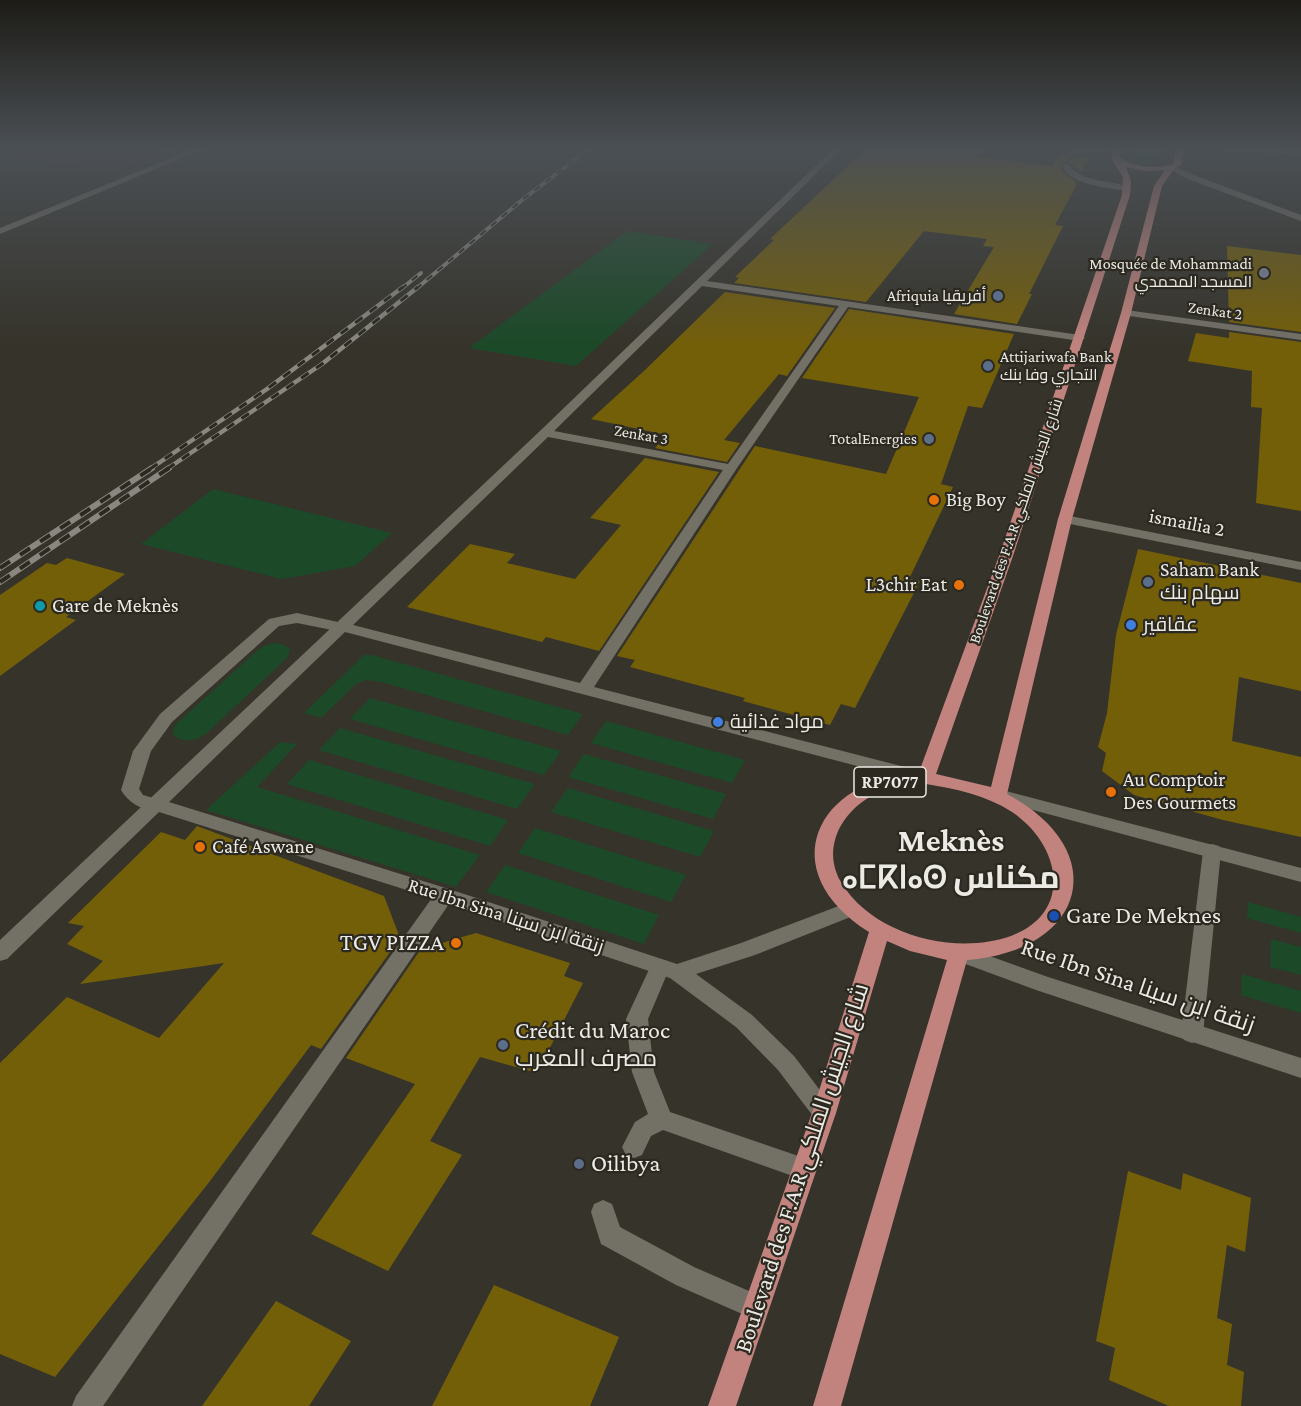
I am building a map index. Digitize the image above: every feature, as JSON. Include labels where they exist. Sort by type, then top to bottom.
[{"type":"main road","name":"Boulevard des F.A.R شارع الجيش الملكي","points":[[926,778],[1006,556],[1120,215]]},
{"type":"main road","points":[[998,795],[1065,519],[1126,314],[1151,215]]},
{"type":"main road","name":"RP7077","points":[[926,778],[975,786],[998,795],[1028,814],[1050,837],[1063,864],[1064,891],[1054,916],[1031,937],[998,949],[959,953],[922,947],[880,930],[852,909],[832,885],[823,858],[826,831],[839,809],[862,792],[892,781],[926,778]]},
{"type":"main road","name":"Boulevard des F.A.R شارع الجيش الملكي","points":[[722,1406],[824,1113],[880,930]]},
{"type":"main road","points":[[827,1406],[959,953]]},
{"type":"street","points":[[0,231],[40,215]]},
{"type":"street","points":[[0,953],[545,434],[770,215]]},
{"type":"street","points":[[700,283],[1080,338]]},
{"type":"street","points":[[584,689],[731,468],[845,304]]},
{"type":"street","name":"Zenkat 2","points":[[1126,314],[1301,337]]},
{"type":"street","name":"Zenkat 3","points":[[545,434],[731,468]]},
{"type":"street","name":"ismailia 2","points":[[1065,519],[1301,566]]},
{"type":"street","name":"Rue Ibn Sina زنقة ابن سينا","points":[[342,627],[297,618],[274,622],[166,718],[150,736],[138,757],[130,790],[136,800],[445,895],[668,970],[744,1022],[786,1063],[824,1113]]},
{"type":"street","points":[[342,627],[926,778]]},
{"type":"street","points":[[998,795],[1301,875]]},
{"type":"street","points":[[1192,1034],[1212,851]]},
{"type":"street","points":[[86,1406],[445,895]]},
{"type":"street","points":[[661,1119],[644,1072],[637,1019],[668,970],[748,949],[852,909]]},
{"type":"street","name":"Rue Ibn Sina زنقة ابن سينا","points":[[959,953],[1043,984],[1301,1068]]},
{"type":"street","points":[[634,1147],[643,1129],[661,1119],[804,1169]]},
{"type":"street","points":[[603,1212],[610,1235],[686,1276],[756,1307]]},
{"type":"green space","points":[[627,231],[713,244],[576,366],[469,348]]},
{"type":"green space","points":[[213,489],[392,533],[355,566],[282,579],[141,544]]},
{"type":"green space","points":[[279,643],[290,648],[288,657],[208,732],[200,738],[191,740],[182,740],[173,735],[177,723],[259,649],[268,644]]},
{"type":"green space","points":[[364,655],[372,655],[583,714],[568,735],[381,682],[365,680],[355,685],[321,718],[304,713]]},
{"type":"green space","points":[[370,698],[561,751],[544,775],[350,719]]},
{"type":"green space","points":[[606,721],[745,760],[732,783],[591,743]]},
{"type":"green space","points":[[340,728],[535,784],[517,809],[319,750]]},
{"type":"green space","points":[[280,742],[297,744],[257,787],[480,855],[456,887],[206,810]]},
{"type":"green space","points":[[584,754],[726,794],[713,819],[568,777]]},
{"type":"green space","points":[[309,760],[508,820],[490,846],[287,784]]},
{"type":"green space","points":[[568,788],[714,831],[700,857],[551,812]]},
{"type":"green space","points":[[535,828],[686,875],[671,902],[518,853]]},
{"type":"green space","points":[[505,865],[659,915],[644,944],[486,892]]},
{"type":"green space","points":[[1248,902],[1301,917],[1301,933],[1247,918]]},
{"type":"green space","points":[[1271,939],[1301,947],[1301,975],[1270,967]]},
{"type":"green space","points":[[1242,974],[1301,991],[1301,1013],[1241,995]]},
{"type":"building","points":[[796,215],[1061,215],[1055,225],[1063,226],[1029,294],[1032,294],[1017,324],[954,314],[994,247],[983,246],[987,239],[924,231],[866,302],[734,283],[739,278],[735,277],[774,240],[770,239]]},
{"type":"building","points":[[1227,246],[1301,255],[1301,332],[1229,322]]},
{"type":"building","points":[[725,292],[835,308],[787,376],[779,374],[724,440],[740,443],[727,462],[655,448],[667,435],[591,419],[645,370]]},
{"type":"building","points":[[849,309],[1014,334],[982,408],[968,406],[941,484],[953,487],[909,579],[920,581],[855,708],[841,704],[830,725],[743,701],[745,698],[630,667],[635,660],[617,656],[755,446],[886,474],[919,397],[802,378]]},
{"type":"building","points":[[1229,332],[1301,342],[1301,511],[1256,503],[1262,408],[1251,407],[1252,371],[1188,361],[1196,333],[1229,338]]},
{"type":"building","points":[[645,458],[719,472],[599,651],[546,637],[542,642],[407,607],[470,544],[515,554],[507,563],[575,579],[621,525],[590,518]]},
{"type":"building","points":[[1138,549],[1301,583],[1301,691],[1239,677],[1232,741],[1301,757],[1301,837],[1223,820],[1134,795],[1102,771],[1106,753],[1098,747],[1107,713],[1116,635]]},
{"type":"building","name":"Gare de Meknès","points":[[67,558],[125,574],[66,617],[76,620],[0,676],[0,595],[47,563],[56,565]]},
{"type":"building","points":[[197,826],[384,896],[400,938],[321,1049],[311,1045],[210,1181],[55,1377],[0,1354],[0,1063],[67,997],[159,1038],[224,963],[80,984],[103,961],[67,944],[84,926],[68,923],[161,832],[185,840]]},
{"type":"building","points":[[476,933],[570,963],[564,976],[583,983],[537,1073],[480,1057],[430,1141],[462,1155],[388,1271],[311,1234],[415,1084],[346,1058],[421,949]]},
{"type":"building","points":[[1128,1171],[1181,1190],[1183,1173],[1251,1198],[1245,1252],[1227,1245],[1217,1318],[1232,1324],[1227,1365],[1244,1372],[1241,1406],[1169,1406],[1109,1380],[1115,1348],[1096,1341]]},
{"type":"building","points":[[494,1285],[619,1337],[590,1406],[432,1406]]},
{"type":"building","points":[[276,1301],[351,1341],[309,1406],[202,1406]]},
{"type":"railway","points":[[416,289],[505,215]]},
{"type":"railway","points":[[401,289],[421,273]]},
{"type":"railway","points":[[150,469],[267,389],[403,287]]},
{"type":"railway","points":[[167,469],[322,364],[418,287]]},
{"type":"railway","points":[[0,568],[152,468]]},
{"type":"railway","points":[[0,582],[169,468]]},
{"type":"place","name":"Mosquée de Mohammadi المسجد المحمدي","points":[[1264,273]]},
{"type":"place","name":"Afriquia أفريقيا","points":[[998,296]]},
{"type":"place","name":"Attijariwafa Bank التجاري وفا بنك","points":[[988,366]]},
{"type":"place","name":"TotalEnergies","points":[[929,439]]},
{"type":"place","name":"Big Boy","points":[[934,500]]},
{"type":"place","name":"Saham Bank سهام بنك","points":[[1148,582]]},
{"type":"place","name":"L3chir Eat","points":[[959,585]]},
{"type":"place","name":"Gare de Meknès","points":[[40,606]]},
{"type":"place","name":"عقاقير","points":[[1131,625]]},
{"type":"place","name":"مواد غذائية","points":[[718,722]]},
{"type":"place","name":"Au Comptoir Des Gourmets","points":[[1111,792]]},
{"type":"place","name":"Café Aswane","points":[[200,847]]},
{"type":"place","name":"Gare De Meknes","points":[[1054,916]]},
{"type":"place","name":"TGV PIZZA","points":[[456,943]]},
{"type":"place","name":"Crédit du Maroc مصرف المغرب","points":[[503,1045]]},
{"type":"place","name":"Oilibya","points":[[579,1164]]},
{"type":"district","name":"Meknès ⴰⵎⴽⵏⴰⵙ مكناس","points":[[951,860]]}]
